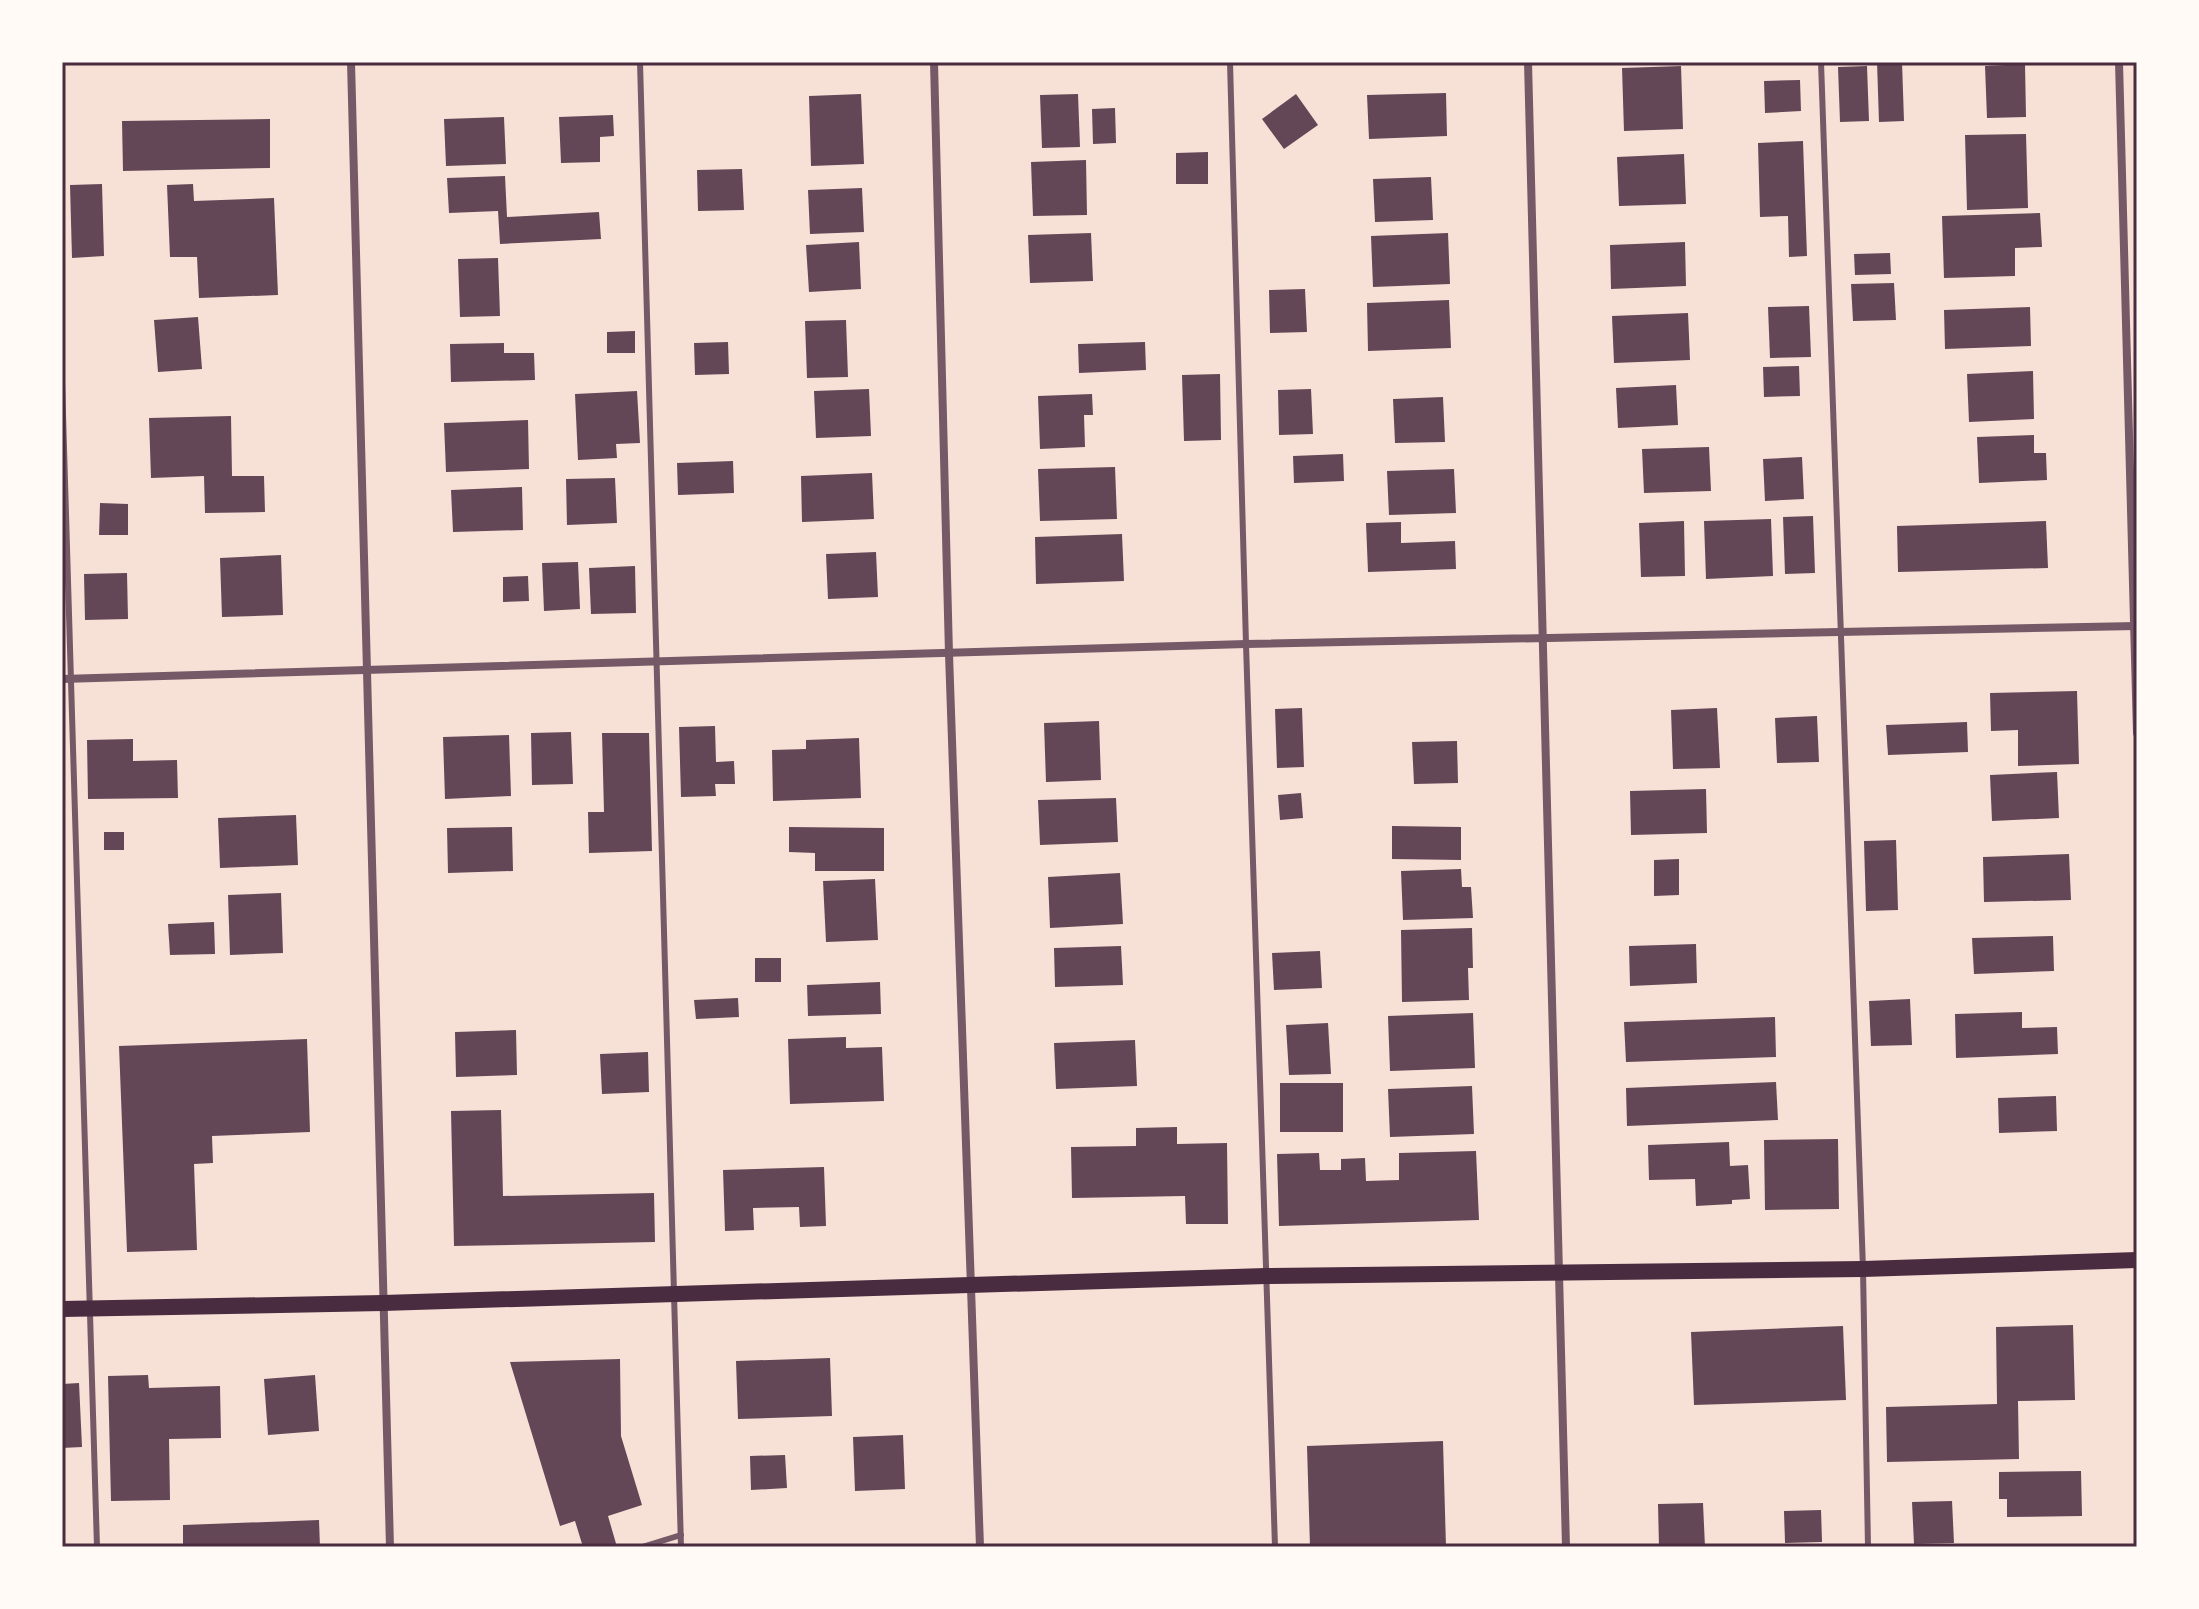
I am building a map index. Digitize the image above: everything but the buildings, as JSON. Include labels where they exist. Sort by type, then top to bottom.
[{"type":"main road","points":[[62,1309],[383,1303],[1266,1276],[1863,1269],[2137,1260]]},
{"type":"street","points":[[351,62],[390,1547]]},
{"type":"street","points":[[934,62],[949,654],[980,1547]]},
{"type":"street","points":[[1528,62],[1566,1547]]},
{"type":"street","points":[[2119,62],[2137,733]]},
{"type":"street","points":[[67,678],[1246,644],[2136,626]]},
{"type":"lane","points":[[640,62],[681,1547]]},
{"type":"lane","points":[[1230,62],[1275,1547]]},
{"type":"lane","points":[[1821,62],[1863,1269],[1868,1547]]},
{"type":"lane","points":[[62,381],[67,678],[97,1547]]},
{"type":"lane","points":[[642,1547],[681,1535]]}]
